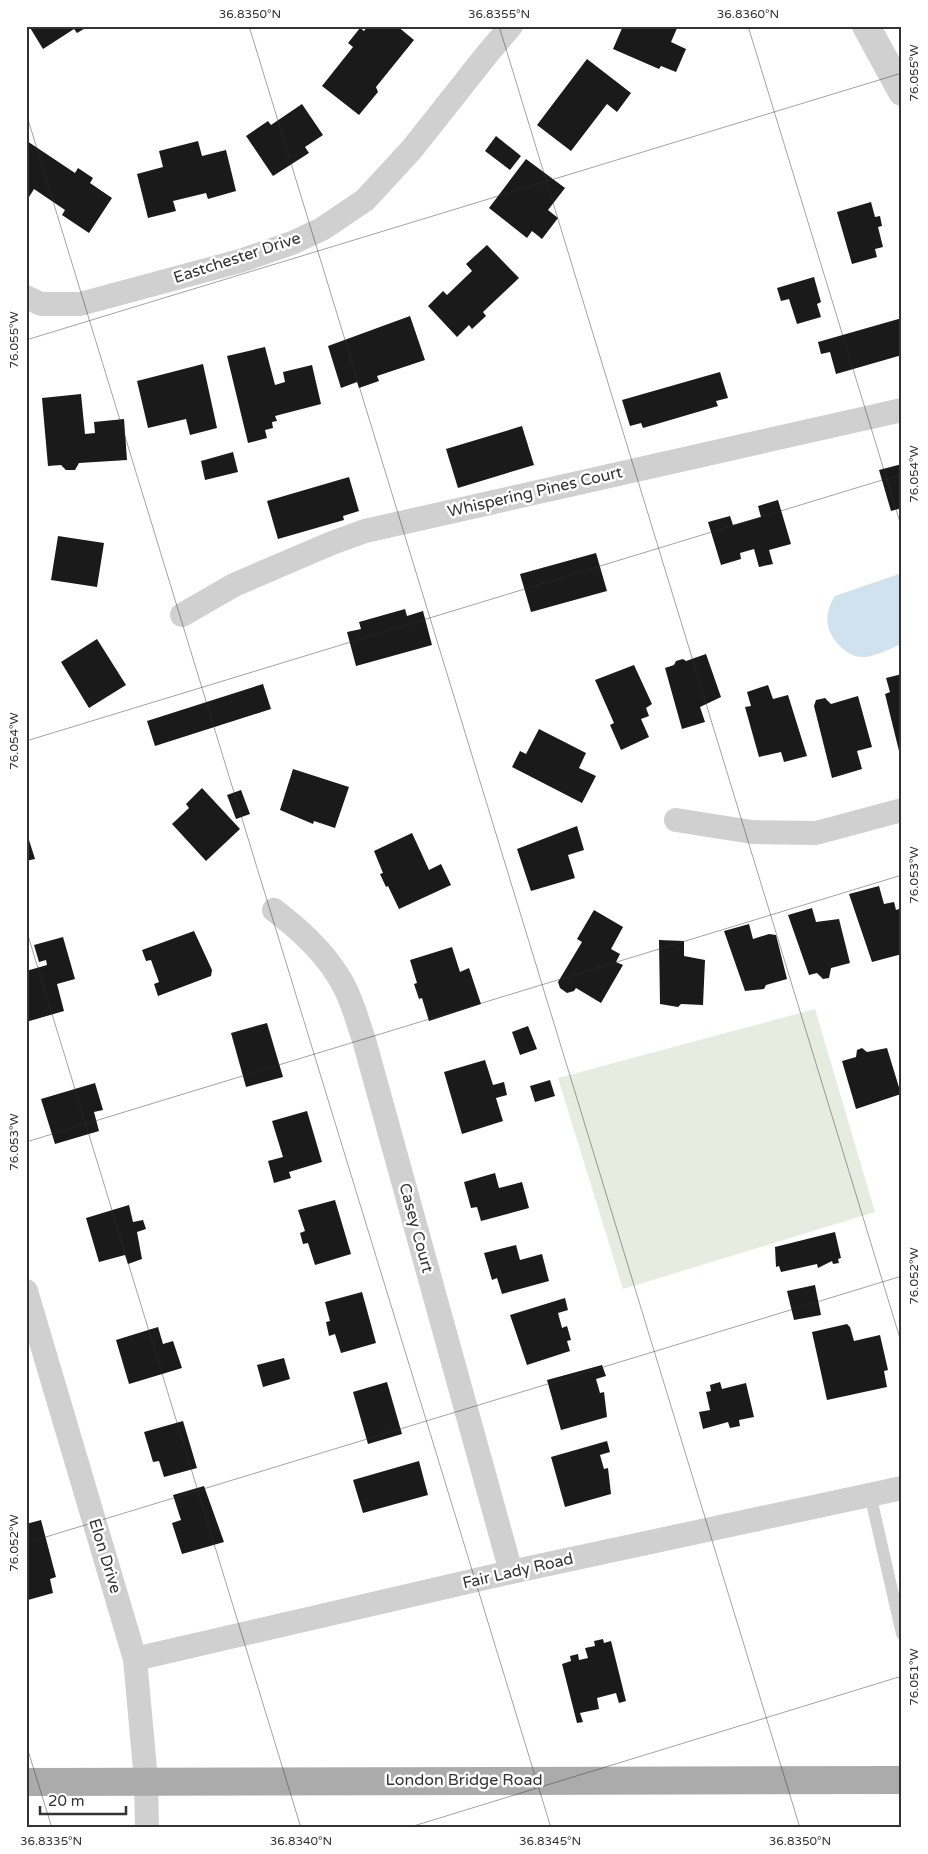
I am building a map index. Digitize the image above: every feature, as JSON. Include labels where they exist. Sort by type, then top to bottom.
[{"type":"main road","name":"London Bridge Road","points":[[26,1782],[146,1780],[902,1780]]},
{"type":"street","name":"Eastchester Drive","points":[[26,297],[41,304],[80,304],[240,261],[292,243],[322,229],[365,200],[412,149],[511,26]]},
{"type":"street","points":[[866,26],[902,92]]},
{"type":"street","name":"Whispering Pines Court","points":[[182,615],[234,585],[365,531],[902,410]]},
{"type":"street","points":[[676,820],[752,832],[816,833],[902,810]]},
{"type":"street","name":"Casey Court","points":[[274,910],[323,953],[344,986],[364,1040],[511,1572]]},
{"type":"street","name":"Elon Drive","points":[[26,1291],[135,1659],[146,1780],[147,1828]]},
{"type":"street","name":"Fair Lady Road","points":[[135,1659],[511,1572],[902,1488]]},
{"type":"lane","points":[[870,1494],[896,1582],[902,1634]]},
{"type":"shaded area","points":[[815,1009],[875,1212],[623,1289],[558,1078]]},
{"type":"water","points":[[902,573],[902,644],[866,657],[856,656],[845,651],[832,636],[828,625],[829,609],[835,596]]},
{"type":"building","points":[[29,26],[89,26],[77,33],[74,29],[43,49]]},
{"type":"building","points":[[368,26],[397,26],[414,40],[376,87],[378,92],[359,115],[322,86],[353,47],[348,43],[360,28],[364,31]]},
{"type":"building","points":[[623,26],[678,26],[671,42],[686,49],[676,72],[661,66],[659,69],[613,49]]},
{"type":"building","points":[[587,59],[631,93],[617,112],[607,104],[571,151],[537,125]]},
{"type":"building","points":[[302,104],[323,135],[305,147],[309,153],[273,176],[246,136],[268,121],[271,125]]},
{"type":"building","points":[[496,136],[521,156],[510,170],[485,151]]},
{"type":"building","points":[[27,141],[75,173],[78,168],[93,178],[90,183],[112,198],[89,233],[62,215],[65,210],[34,189],[29,197],[26,196]]},
{"type":"building","points":[[198,141],[202,156],[226,150],[236,191],[208,199],[206,193],[173,201],[176,211],[148,218],[137,174],[163,167],[159,151]]},
{"type":"building","points":[[526,159],[565,188],[548,210],[558,218],[542,239],[532,231],[527,238],[489,208]]},
{"type":"building","points":[[871,202],[875,217],[880,216],[882,226],[878,227],[883,247],[875,249],[877,257],[852,264],[837,212]]},
{"type":"building","points":[[487,245],[519,278],[483,312],[486,316],[472,329],[469,325],[457,337],[428,306],[443,291],[447,295],[472,271],[466,264]]},
{"type":"building","points":[[814,277],[821,302],[817,304],[821,317],[797,324],[789,299],[781,301],[777,288]]},
{"type":"building","points":[[410,316],[425,360],[377,376],[379,381],[359,388],[357,382],[341,388],[328,346]]},
{"type":"building","points":[[902,318],[902,355],[836,374],[830,352],[821,354],[818,342]]},
{"type":"building","points":[[265,347],[275,385],[285,382],[283,372],[312,365],[321,404],[275,416],[277,421],[272,422],[273,428],[265,430],[267,438],[248,443],[227,356]]},
{"type":"building","points":[[203,364],[217,428],[190,435],[186,419],[148,428],[137,381]]},
{"type":"building","points":[[720,372],[728,398],[716,401],[718,406],[643,428],[641,423],[630,426],[622,400]]},
{"type":"building","points":[[81,394],[85,434],[95,433],[94,422],[124,419],[127,460],[79,463],[75,470],[66,470],[61,465],[48,466],[42,398]]},
{"type":"building","points":[[522,426],[534,465],[458,488],[446,449]]},
{"type":"building","points":[[233,452],[238,472],[205,480],[201,461]]},
{"type":"building","points":[[902,464],[902,508],[891,511],[879,470]]},
{"type":"building","points":[[349,477],[359,511],[343,516],[344,520],[278,539],[267,501]]},
{"type":"building","points":[[778,500],[791,544],[769,550],[773,564],[759,567],[754,549],[740,553],[741,559],[721,565],[708,522],[730,516],[733,525],[761,517],[758,506]]},
{"type":"building","points":[[58,536],[104,543],[97,587],[51,580]]},
{"type":"building","points":[[596,553],[607,591],[531,612],[520,574]]},
{"type":"building","points":[[405,609],[407,616],[423,611],[432,645],[356,666],[347,632],[361,629],[359,622]]},
{"type":"building","points":[[97,639],[126,685],[89,708],[61,662]]},
{"type":"building","points":[[706,654],[721,697],[700,707],[705,722],[682,729],[665,668],[674,665],[676,661],[683,659],[686,661]]},
{"type":"building","points":[[634,665],[652,704],[646,708],[649,716],[641,719],[649,737],[621,750],[610,725],[614,723],[595,680]]},
{"type":"building","points":[[902,674],[902,755],[900,755],[885,694],[890,692],[886,678]]},
{"type":"building","points":[[263,684],[271,709],[155,746],[147,721]]},
{"type":"building","points":[[768,685],[773,699],[788,695],[807,756],[784,762],[781,752],[759,757],[745,707],[751,706],[747,692]]},
{"type":"building","points":[[858,696],[872,747],[857,751],[862,769],[832,778],[814,706],[816,700],[825,698],[831,704]]},
{"type":"building","points":[[539,729],[586,753],[579,768],[596,776],[582,803],[512,767],[520,751],[526,754]]},
{"type":"building","points":[[293,769],[349,787],[335,828],[314,821],[313,824],[280,810]]},
{"type":"building","points":[[202,788],[240,829],[206,861],[172,824],[189,808],[186,804]]},
{"type":"building","points":[[241,790],[250,814],[236,819],[227,795]]},
{"type":"building","points":[[577,826],[584,850],[568,855],[575,878],[531,891],[517,849]]},
{"type":"building","points":[[412,833],[429,870],[441,864],[451,885],[399,909],[380,874],[383,873],[374,851]]},
{"type":"building","points":[[29,840],[35,859],[26,861],[26,841]]},
{"type":"building","points":[[879,886],[884,904],[894,902],[896,910],[902,908],[902,954],[872,962],[849,894]]},
{"type":"building","points":[[812,908],[816,922],[839,919],[850,963],[831,968],[829,978],[823,979],[817,973],[809,975],[788,915]]},
{"type":"building","points":[[594,910],[623,927],[611,949],[620,954],[616,962],[623,965],[601,1003],[576,988],[574,991],[567,993],[560,988],[558,982],[582,942],[577,939]]},
{"type":"building","points":[[749,924],[753,939],[769,934],[776,935],[787,979],[766,985],[764,989],[745,991],[724,931]]},
{"type":"building","points":[[194,931],[212,970],[211,976],[158,996],[154,984],[159,982],[151,960],[146,961],[142,950]]},
{"type":"building","points":[[63,937],[75,979],[57,984],[64,1011],[26,1022],[26,971],[47,965],[46,960],[39,962],[34,945]]},
{"type":"building","points":[[659,940],[684,941],[684,956],[705,960],[703,1005],[681,1004],[678,1007],[660,1004]]},
{"type":"building","points":[[452,947],[460,972],[469,968],[481,1004],[429,1021],[422,998],[419,999],[414,984],[417,983],[410,960]]},
{"type":"building","points":[[267,1023],[283,1077],[246,1087],[231,1033]]},
{"type":"building","points":[[528,1026],[537,1049],[520,1055],[512,1032]]},
{"type":"building","points":[[862,1048],[867,1052],[887,1048],[901,1094],[856,1109],[842,1061],[856,1057],[857,1050]]},
{"type":"building","points":[[485,1060],[493,1085],[504,1082],[507,1095],[496,1098],[503,1121],[462,1134],[444,1072]]},
{"type":"building","points":[[550,1080],[555,1096],[535,1102],[530,1086]]},
{"type":"building","points":[[95,1083],[103,1110],[94,1112],[99,1131],[55,1144],[41,1099]]},
{"type":"building","points":[[307,1111],[322,1162],[289,1172],[291,1178],[274,1183],[268,1161],[283,1157],[272,1121]]},
{"type":"building","points":[[495,1173],[499,1188],[522,1182],[529,1208],[481,1221],[477,1207],[471,1208],[464,1182]]},
{"type":"building","points":[[335,1200],[351,1254],[315,1265],[308,1243],[303,1244],[300,1233],[305,1231],[298,1210]]},
{"type":"building","points":[[129,1205],[133,1222],[143,1220],[146,1229],[137,1232],[142,1259],[128,1264],[125,1255],[99,1262],[86,1218]]},
{"type":"building","points":[[835,1232],[841,1258],[838,1259],[839,1263],[833,1264],[832,1261],[818,1268],[817,1264],[781,1272],[779,1266],[776,1267],[775,1247]]},
{"type":"building","points":[[516,1245],[520,1260],[542,1254],[549,1281],[502,1294],[497,1278],[492,1280],[484,1253]]},
{"type":"building","points":[[815,1285],[821,1315],[794,1320],[787,1291]]},
{"type":"building","points":[[362,1292],[376,1343],[341,1353],[335,1334],[329,1336],[326,1322],[330,1321],[325,1302]]},
{"type":"building","points":[[565,1298],[568,1310],[558,1313],[562,1328],[567,1326],[571,1340],[567,1341],[570,1351],[527,1365],[510,1315]]},
{"type":"building","points":[[847,1324],[850,1327],[854,1341],[880,1335],[888,1370],[884,1371],[887,1387],[827,1400],[812,1332]]},
{"type":"building","points":[[158,1327],[163,1344],[173,1341],[182,1368],[129,1384],[116,1340]]},
{"type":"building","points":[[284,1358],[290,1379],[263,1387],[257,1365]]},
{"type":"building","points":[[602,1365],[606,1376],[596,1379],[600,1393],[604,1392],[607,1417],[561,1430],[547,1380]]},
{"type":"building","points":[[387,1382],[402,1434],[368,1444],[353,1392]]},
{"type":"building","points":[[720,1382],[722,1389],[746,1383],[754,1417],[739,1420],[740,1426],[730,1428],[728,1422],[703,1429],[699,1412],[710,1410],[706,1392],[711,1391],[710,1385]]},
{"type":"building","points":[[183,1421],[197,1468],[164,1477],[159,1461],[153,1462],[144,1432]]},
{"type":"building","points":[[607,1441],[610,1452],[600,1455],[604,1469],[608,1468],[611,1494],[565,1507],[551,1457]]},
{"type":"building","points":[[419,1461],[428,1495],[363,1513],[353,1480]]},
{"type":"building","points":[[204,1486],[224,1542],[182,1554],[172,1523],[181,1520],[173,1495]]},
{"type":"building","points":[[41,1520],[56,1577],[50,1579],[53,1593],[28,1600],[29,1604],[26,1605],[26,1524]]},
{"type":"building","points":[[603,1639],[604,1643],[611,1641],[626,1701],[619,1703],[616,1693],[597,1698],[599,1709],[580,1713],[583,1722],[577,1723],[562,1664],[571,1661],[570,1656],[578,1654],[579,1660],[588,1658],[585,1648],[595,1646],[594,1641]]}]
